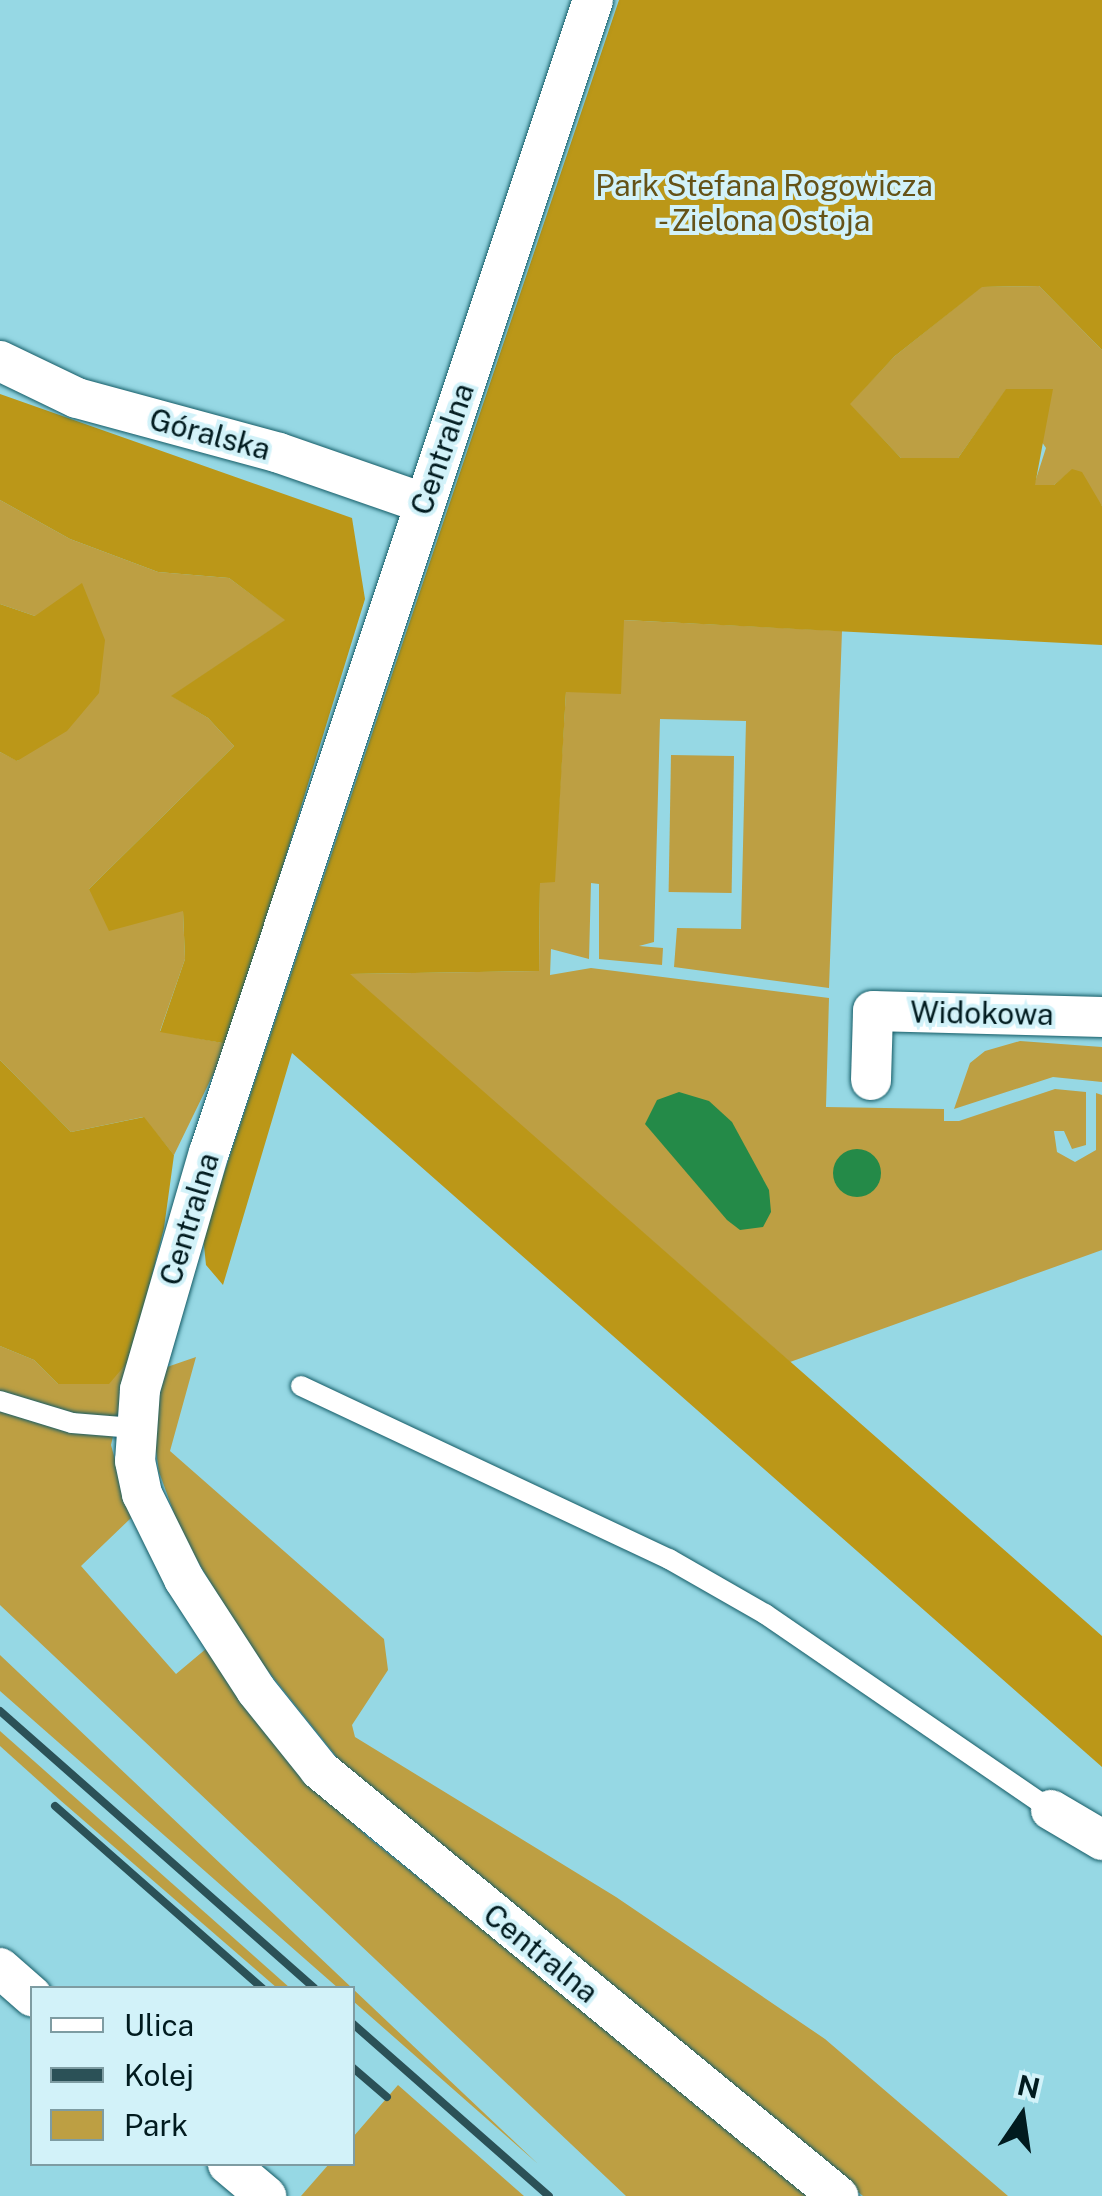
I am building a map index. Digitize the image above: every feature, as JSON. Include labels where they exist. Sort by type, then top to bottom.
[{"type":"street","name":"Centralna","points":[[594,0],[209,1152],[153,1338],[134,1428],[142,1494],[184,1580],[256,1690],[320,1770],[838,2196]]},
{"type":"street","name":"Góralska","points":[[0,361],[77,398],[280,453],[423,504]]},
{"type":"street","name":"Widokowa","points":[[871,1080],[872,1010],[1102,1017]]},
{"type":"street","points":[[1051,1810],[1102,1840]]},
{"type":"street","points":[[0,1968],[30,1994]]},
{"type":"street","points":[[230,2166],[266,2196]]},
{"type":"lane","points":[[301,1386],[669,1558],[765,1614],[1051,1810]]},
{"type":"lane","points":[[0,1401],[72,1423],[134,1428]]},
{"type":"green space","name":"Park Stefana Rogowicza - Zielona Ostoja","points":[[619,0],[1102,0],[1102,350],[1039,286],[982,287],[895,356],[850,404],[901,458],[958,458],[1006,389],[1053,389],[1035,485],[1054,485],[1072,469],[1082,472],[1102,506],[1102,645],[624,620],[621,694],[566,692],[555,882],[540,883],[539,971],[350,974],[1102,1636],[1102,1767],[292,1053],[223,1285],[206,1265],[203,1236]]},
{"type":"green space","points":[[1039,286],[1102,350],[1102,506],[1072,470],[1054,485],[1034,485],[1046,448],[1006,390],[958,458],[901,458],[849,404],[895,356],[981,287]]},
{"type":"green space","points":[[0,394],[352,518],[365,599],[228,1044],[160,1032],[185,959],[183,911],[109,931],[89,889],[234,746],[208,718],[171,696],[285,620],[229,578],[158,572],[70,539],[0,500]]},
{"type":"green space","points":[[0,500],[70,539],[158,572],[229,578],[286,620],[172,696],[208,718],[234,746],[89,889],[183,911],[185,959],[160,1031],[228,1044],[174,1155],[143,1117],[71,1132],[0,1060],[0,752],[18,761],[35,616],[0,604]]},
{"type":"green space","points":[[82,583],[105,640],[99,693],[67,731],[17,761],[0,752],[0,604],[35,616]]},
{"type":"green space","points":[[623,620],[842,631],[829,988],[674,967],[677,928],[741,929],[746,721],[660,719],[654,942],[639,946],[663,948],[662,965],[599,959],[599,884],[591,883],[589,959],[551,949],[550,975],[591,968],[829,998],[826,1107],[944,1109],[944,1121],[959,1121],[1055,1089],[1086,1092],[1086,1145],[1072,1149],[1064,1131],[1054,1131],[1057,1152],[1075,1162],[1096,1150],[1096,1093],[1102,1095],[1102,1250],[790,1362],[349,974],[539,971],[540,882],[554,882],[566,692]]},
{"type":"green space","points":[[671,755],[734,756],[732,893],[669,892]]},
{"type":"green space","points":[[1020,1041],[1102,1047],[1102,1082],[1053,1077],[954,1109],[970,1063],[985,1051]]},
{"type":"green space","points":[[0,1060],[71,1132],[144,1117],[174,1155],[164,1228],[131,1358],[109,1384],[58,1384],[34,1360],[0,1346]]},
{"type":"green space","points":[[0,1346],[34,1360],[58,1384],[131,1358],[111,1445],[131,1518],[81,1566],[176,1674],[207,1648],[297,1772],[370,1839],[815,2196],[626,2196],[0,1605]]},
{"type":"green space","points":[[196,1357],[170,1451],[384,1639],[388,1670],[352,1725],[355,1737],[616,1897],[825,2039],[1008,2196],[863,2196],[344,1766],[249,1647],[182,1535],[159,1472],[152,1423],[167,1367]]},
{"type":"green space","points":[[0,1655],[350,1986],[336,1986],[0,1691]]},
{"type":"green space","points":[[0,1731],[288,1986],[275,1986],[0,1746]]},
{"type":"green space","points":[[355,1991],[538,2164],[355,2003]]},
{"type":"green space","points":[[398,2085],[524,2196],[301,2196],[327,2166],[355,2166],[355,2135]]},
{"type":"shaded area","points":[[679,1092],[709,1101],[732,1122],[769,1190],[771,1212],[763,1227],[740,1230],[727,1220],[645,1124],[657,1100]]},
{"type":"shaded area","points":[[857,1149],[874,1156],[881,1173],[874,1190],[857,1197],[840,1190],[833,1173],[840,1156]]},
{"type":"railway","points":[[0,1711],[312,1986]]},
{"type":"railway","points":[[55,1806],[260,1986]]},
{"type":"railway","points":[[355,2026],[549,2196]]},
{"type":"railway","points":[[355,2070],[387,2097]]}]
